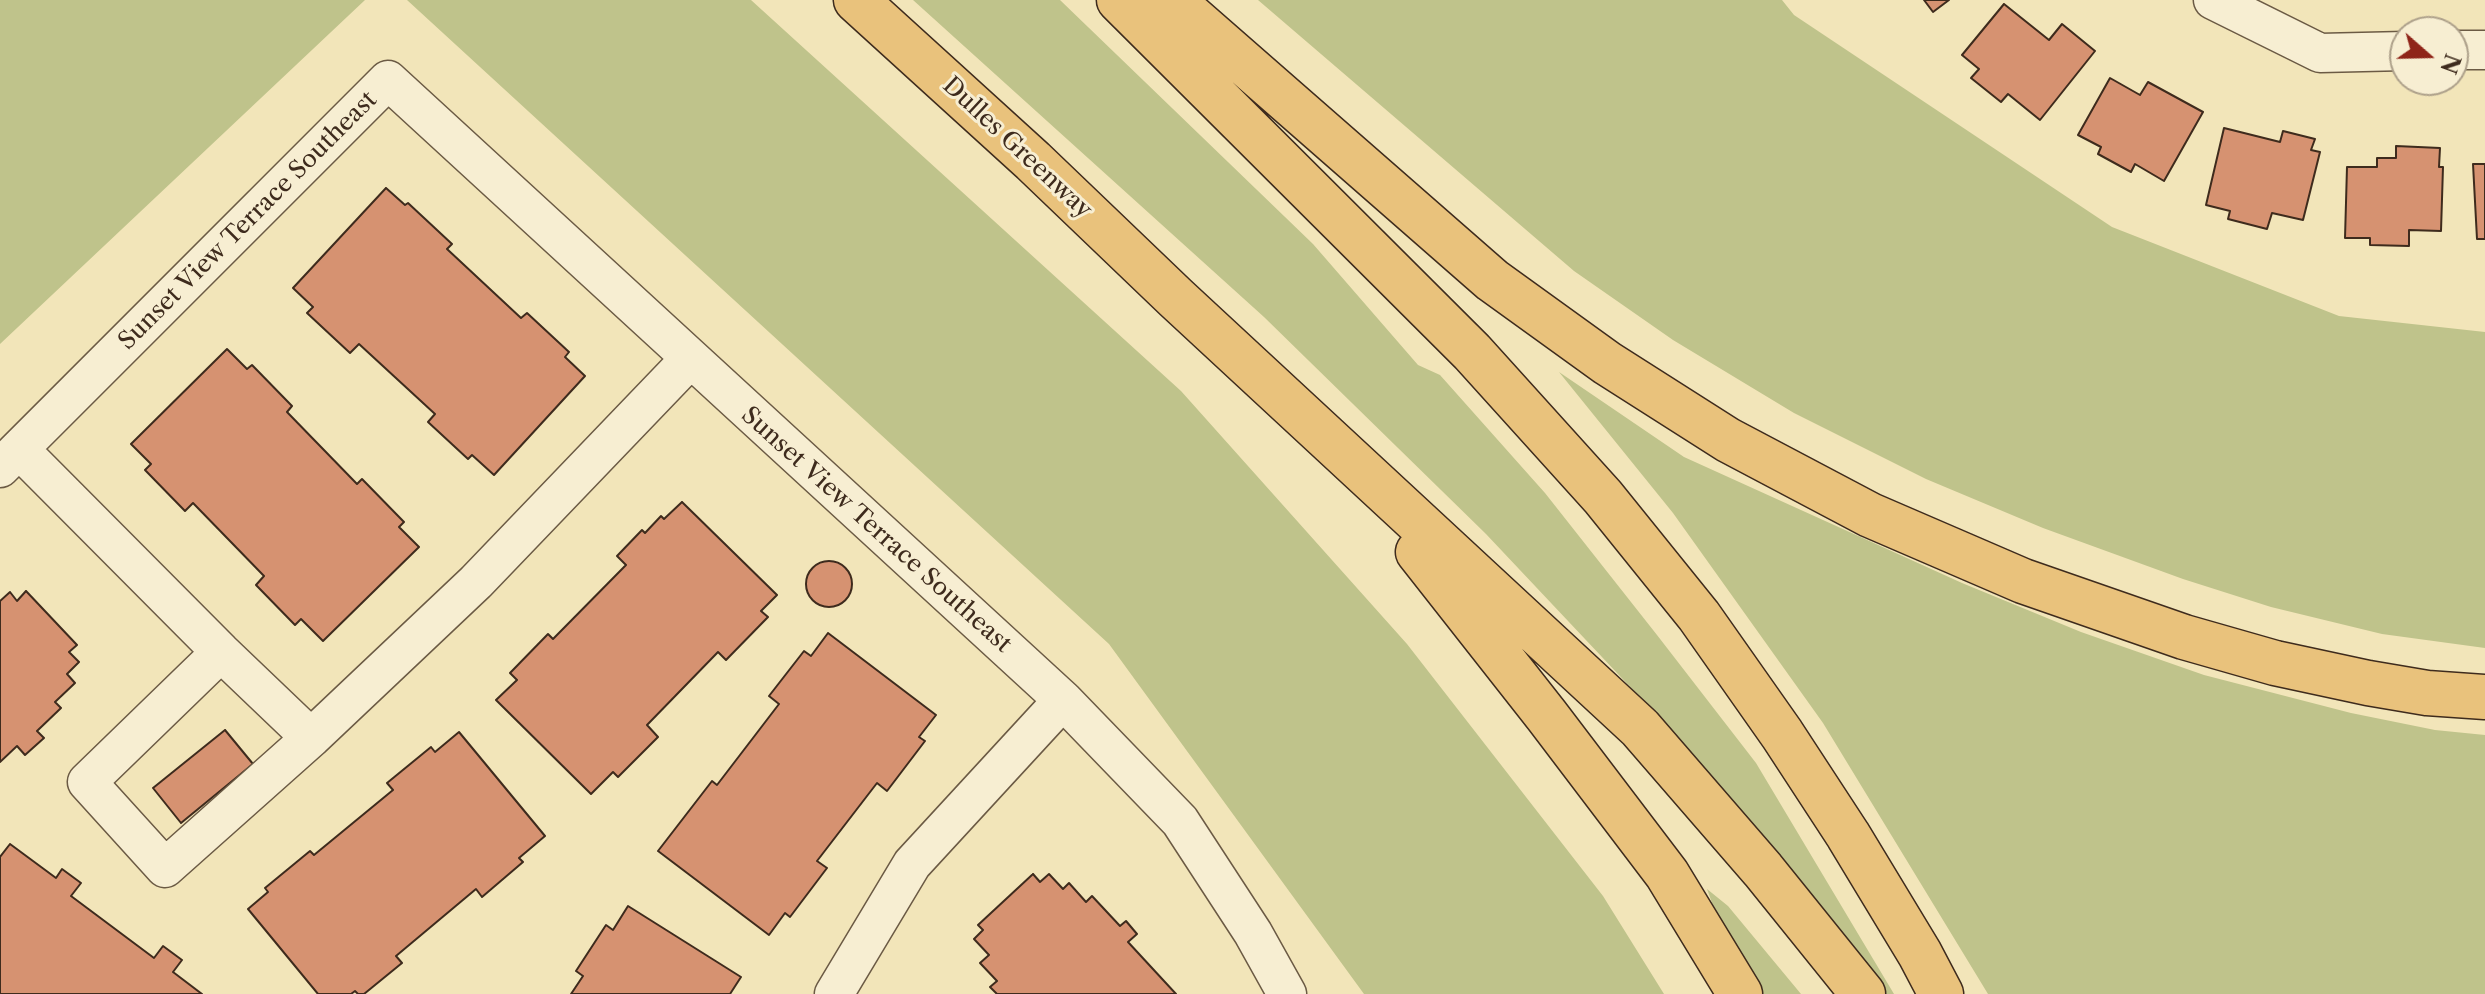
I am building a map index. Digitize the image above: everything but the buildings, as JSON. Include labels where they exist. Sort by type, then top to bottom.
[{"type":"highway","name":"Dulles Greenway","points":[[856,0],[1033,161],[1176,298]]},
{"type":"highway","points":[[1119,0],[1472,352],[1603,497],[1699,616],[1782,734],[1848,835],[1941,994]]},
{"type":"highway","points":[[1172,0],[1492,280],[1607,363],[1754,453],[1870,515],[2023,581],[2184,637],[2275,663],[2368,683],[2427,693],[2485,697]]},
{"type":"highway","points":[[1176,298],[1432,567],[1667,874],[1740,994]]},
{"type":"highway","points":[[1176,298],[1640,728],[1763,870],[1863,994]]},
{"type":"street","points":[[2213,0],[2320,53],[2389,51]]},
{"type":"street","name":"Sunset View Terrace Southeast","points":[[311,738],[10,459],[388,80],[1063,700],[1180,821],[1253,933],[1287,994]]},
{"type":"street","points":[[221,652],[87,782],[165,868],[311,738],[476,582],[690,359]]},
{"type":"street","points":[[834,994],[912,864],[1063,700]]},
{"type":"green space","points":[[0,0],[365,0],[0,344]]},
{"type":"green space","points":[[407,0],[751,0],[1181,391],[1407,644],[1603,896],[1664,994],[1364,994],[1109,644]]},
{"type":"green space","points":[[913,0],[1060,0],[1313,244],[1418,365],[1440,375],[1545,493],[1657,635],[1756,763],[1894,994],[1884,994],[1667,726],[1486,534],[1264,317]]},
{"type":"green space","points":[[1258,0],[1782,0],[1794,15],[2112,227],[2339,316],[2485,332],[2485,648],[2382,634],[2271,607],[2183,579],[2043,528],[1926,479],[1794,413],[1673,340],[1574,271]]},
{"type":"green space","points":[[1559,372],[1684,457],[1962,583],[2081,632],[2204,675],[2351,713],[2435,730],[2485,735],[2485,994],[1988,994],[1823,723],[1673,513]]},
{"type":"green space","points":[[1707,889],[1728,906],[1801,994],[1754,994],[1728,947]]}]
